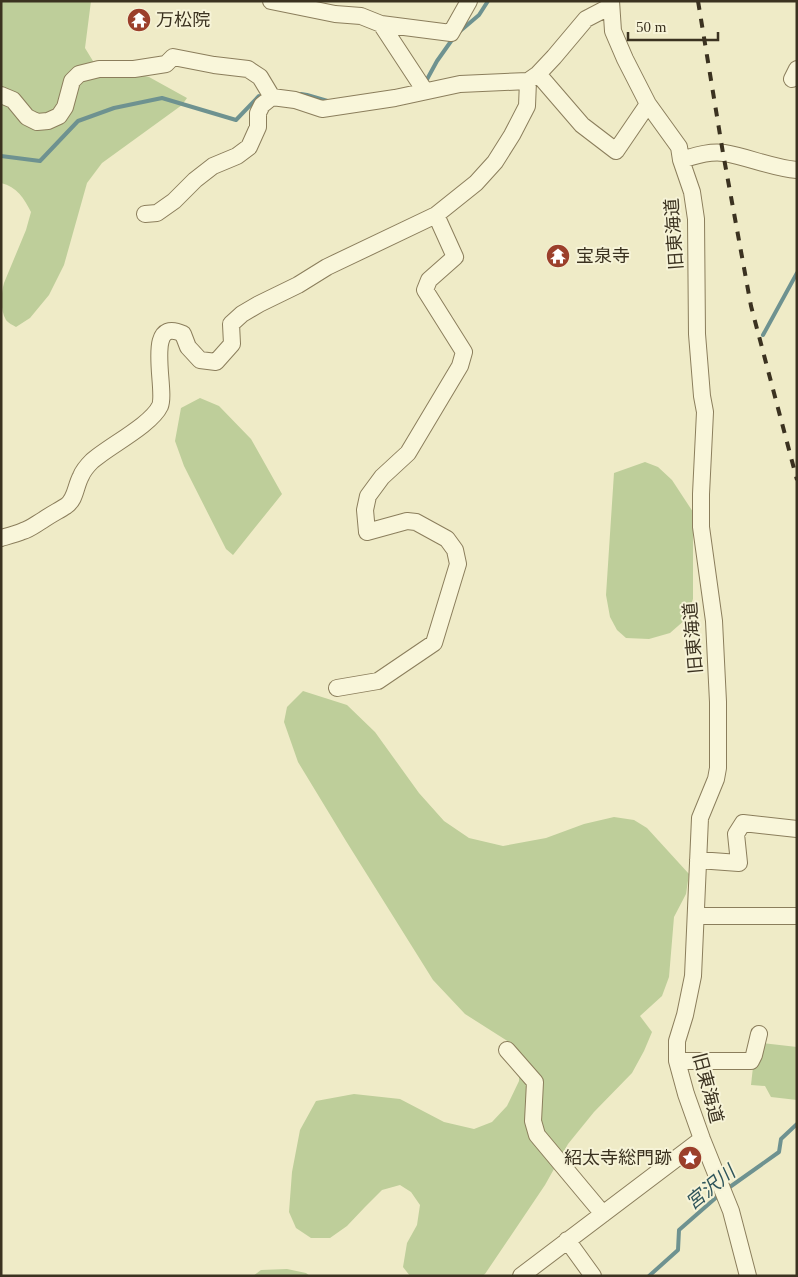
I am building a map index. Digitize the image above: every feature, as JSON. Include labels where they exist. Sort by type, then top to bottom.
[{"type":"street","points":[[271,1],[335,14],[361,16],[381,24],[451,33],[469,1]]},
{"type":"street","points":[[1,538],[22,532],[68,505],[74,497],[81,476],[91,462],[153,416],[160,406],[162,396],[159,364],[160,344],[162,337],[168,331],[175,330],[183,334],[188,347],[200,360],[216,362],[232,344],[232,324],[242,314],[298,285],[327,267],[436,215],[476,184],[495,162],[512,135],[527,106],[533,77],[571,38],[586,19],[610,4]]},
{"type":"street","name":"旧東海道","points":[[610,4],[613,30],[624,59],[648,104],[679,147],[681,160],[692,192],[696,219],[697,334],[705,412],[701,528],[714,621],[718,702],[718,768],[716,779],[700,818],[693,976],[685,1015],[677,1041],[678,1061],[686,1094],[731,1211],[748,1276]]},
{"type":"street","points":[[381,24],[425,91]]},
{"type":"street","points":[[1,96],[13,100],[27,117],[37,122],[48,121],[59,116],[65,107],[72,81],[79,74],[99,69],[134,69],[166,64],[173,57],[214,65],[248,68],[260,77],[272,97]]},
{"type":"street","points":[[145,214],[157,213],[174,201],[195,180],[213,166],[237,156],[249,147],[258,127],[258,113],[262,104],[272,97],[295,100],[322,109],[395,98],[460,84],[533,77],[582,125],[616,151],[648,104]]},
{"type":"street","points":[[681,160],[709,153],[723,153],[784,169],[797,170]]},
{"type":"street","points":[[337,688],[378,681],[434,643],[458,564],[455,550],[448,539],[416,522],[407,521],[367,532],[365,510],[368,496],[382,477],[408,453],[460,366],[464,352],[425,290],[429,280],[455,257],[436,215]]},
{"type":"street","points":[[698,860],[739,863],[736,834],[743,823],[797,829]]},
{"type":"street","points":[[696,916],[797,916]]},
{"type":"street","points":[[678,1061],[751,1061],[759,1034]]},
{"type":"street","points":[[507,1050],[535,1082],[533,1121],[537,1134],[603,1214]]},
{"type":"street","points":[[521,1276],[702,1139]]},
{"type":"street","points":[[568,1240],[593,1276]]},
{"type":"green space","points":[[1,1],[91,1],[85,48],[96,66],[149,77],[187,98],[182,105],[102,163],[87,183],[64,265],[49,295],[30,318],[16,327],[7,321],[4,316],[2,292],[31,212],[19,194],[11,187],[1,183]]},
{"type":"green space","points":[[200,398],[219,406],[251,439],[282,494],[233,555],[226,549],[184,466],[175,441],[181,408]]},
{"type":"green space","points":[[645,462],[658,467],[672,480],[693,512],[693,599],[686,619],[670,633],[649,639],[626,638],[617,630],[610,617],[606,595],[614,473]]},
{"type":"green space","points":[[303,691],[347,705],[375,732],[419,793],[444,821],[469,838],[503,846],[546,838],[584,824],[614,817],[634,820],[647,828],[689,874],[686,894],[674,917],[669,977],[662,996],[640,1016],[652,1032],[644,1051],[632,1073],[594,1112],[568,1144],[545,1185],[482,1276],[410,1276],[403,1267],[407,1243],[417,1225],[420,1205],[411,1192],[400,1185],[382,1190],[347,1226],[330,1238],[311,1238],[296,1228],[289,1212],[292,1172],[300,1130],[316,1101],[354,1094],[400,1099],[444,1122],[474,1129],[492,1122],[507,1106],[519,1081],[519,1062],[509,1042],[465,1014],[433,980],[298,762],[284,722],[287,707]]},
{"type":"green space","points":[[762,1043],[797,1047],[797,1100],[771,1097],[765,1086],[751,1085],[753,1067]]},
{"type":"green space","points":[[287,1269],[306,1273],[310,1276],[253,1276],[261,1270]]},
{"type":"waterway","points":[[459,32],[479,15],[488,1]]},
{"type":"waterway","points":[[425,83],[437,61],[454,37]]},
{"type":"waterway","points":[[301,94],[331,102]]},
{"type":"waterway","points":[[1,156],[40,161],[78,121],[114,108],[162,98],[236,120],[259,96]]},
{"type":"waterway","points":[[763,335],[797,273]]},
{"type":"waterway","name":"宮沢川","points":[[727,1189],[779,1152],[781,1139],[797,1124]]},
{"type":"waterway","name":"宮沢川","points":[[649,1276],[678,1250],[679,1230],[719,1195]]},
{"type":"railway","points":[[698,1],[751,306],[797,480]]},
{"type":"place","name":"万松院","points":[[139,20]]},
{"type":"place","name":"宝泉寺","points":[[558,256]]},
{"type":"place","name":"紹太寺総門跡","points":[[690,1158]]}]
